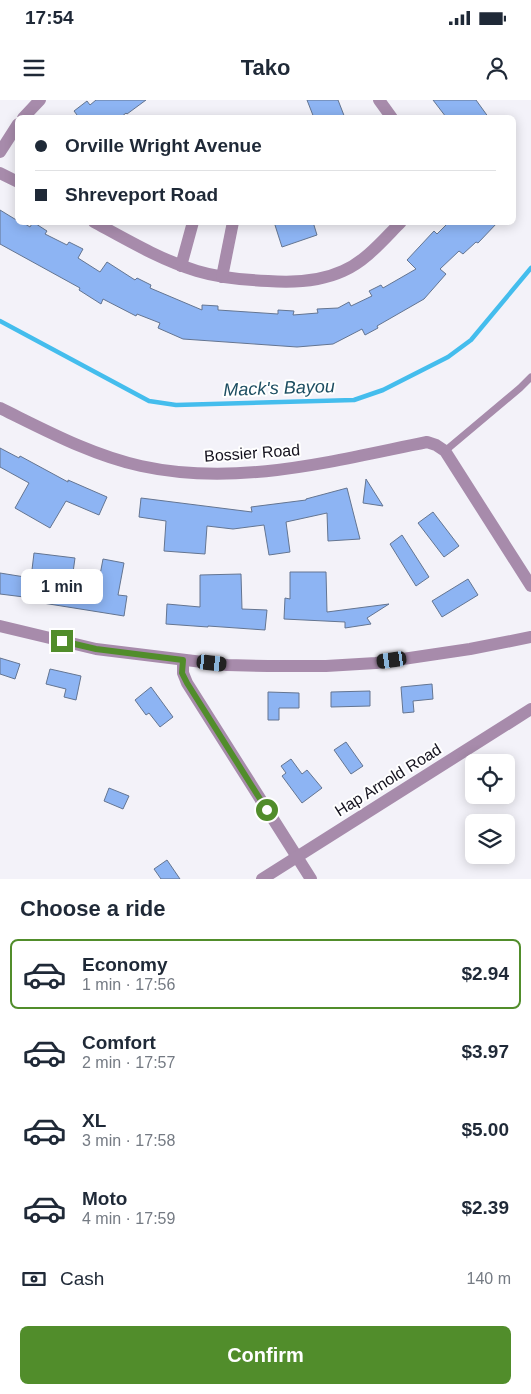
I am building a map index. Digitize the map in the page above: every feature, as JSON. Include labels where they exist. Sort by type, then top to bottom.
[{"type":"street","points":[[26,115],[40,100]]},
{"type":"street","points":[[379,100],[390,115]]},
{"type":"street","points":[[0,152],[15,129]]},
{"type":"street","points":[[0,173],[15,180]]},
{"type":"street","points":[[100,225],[181,266],[222,277],[286,282],[304,282],[343,271],[358,262],[398,225]]},
{"type":"street","points":[[181,266],[192,225]]},
{"type":"street","points":[[222,277],[232,225]]},
{"type":"street","name":"Bossier Road","points":[[0,408],[69,442],[112,458],[158,469],[202,474],[290,470],[426,442],[436,445],[445,452]]},
{"type":"street","points":[[445,452],[531,586]]},
{"type":"street","points":[[0,626],[96,649],[183,660],[268,666],[326,666],[376,663],[470,650],[531,638]]},
{"type":"street","points":[[183,660],[182,673],[187,683],[311,879]]},
{"type":"street","name":"Hap Arnold Road","points":[[262,879],[531,709]]},
{"type":"lane","points":[[445,452],[531,377]]},
{"type":"building","points":[[96,100],[146,100],[124,115],[77,115],[74,111],[87,101],[90,105]]},
{"type":"building","points":[[307,100],[338,100],[344,115],[313,115]]},
{"type":"building","points":[[433,100],[476,100],[487,115],[444,115]]},
{"type":"building","points":[[0,210],[15,219],[15,225],[27,225],[30,227],[31,225],[38,225],[47,231],[45,234],[67,245],[69,242],[83,249],[78,258],[100,272],[107,262],[135,280],[137,278],[151,285],[150,288],[202,310],[202,305],[218,306],[218,310],[278,314],[278,310],[294,311],[293,315],[318,313],[317,309],[338,308],[349,302],[351,306],[372,296],[369,291],[381,285],[383,288],[416,269],[407,260],[434,231],[437,234],[446,225],[495,225],[478,243],[476,242],[463,254],[459,251],[440,269],[446,274],[424,299],[377,326],[378,328],[365,335],[362,329],[333,344],[297,347],[183,339],[158,328],[160,323],[137,314],[136,316],[103,299],[101,304],[79,290],[80,288],[0,244]]},
{"type":"building","points":[[275,225],[314,225],[317,235],[282,247]]},
{"type":"building","points":[[0,448],[19,458],[20,456],[68,482],[68,480],[107,497],[99,515],[66,501],[50,528],[15,508],[29,483],[0,467]]},
{"type":"building","points":[[366,479],[383,506],[363,503]]},
{"type":"building","points":[[347,488],[360,539],[328,541],[327,513],[286,522],[290,552],[269,555],[264,525],[233,529],[207,526],[205,554],[164,551],[166,521],[139,517],[141,498],[252,512],[251,507],[306,500]]},
{"type":"building","points":[[433,512],[459,546],[444,557],[418,523]]},
{"type":"building","points":[[402,535],[429,577],[416,586],[390,544]]},
{"type":"building","points":[[34,553],[75,558],[71,587],[97,591],[103,559],[124,563],[118,595],[127,596],[124,616],[24,600],[24,597],[0,594],[0,573],[31,578]]},
{"type":"building","points":[[290,572],[326,572],[327,612],[389,604],[367,618],[371,624],[345,628],[345,622],[284,619],[285,598],[290,599]]},
{"type":"building","points":[[241,574],[242,609],[267,610],[265,630],[166,624],[167,604],[200,607],[200,575]]},
{"type":"building","points":[[468,579],[478,595],[442,617],[432,601]]},
{"type":"building","points":[[0,658],[20,664],[15,679],[0,674]]},
{"type":"building","points":[[50,669],[81,676],[76,700],[64,697],[66,689],[46,684]]},
{"type":"building","points":[[432,684],[433,699],[413,701],[414,712],[403,713],[401,687]]},
{"type":"building","points":[[151,687],[173,717],[160,727],[149,713],[146,715],[135,700]]},
{"type":"building","points":[[370,691],[370,706],[331,707],[331,692]]},
{"type":"building","points":[[268,692],[299,693],[299,708],[279,708],[279,720],[268,720]]},
{"type":"building","points":[[346,742],[363,766],[351,774],[334,750]]},
{"type":"building","points":[[291,759],[302,774],[307,770],[322,788],[302,803],[282,776],[286,773],[281,766]]},
{"type":"building","points":[[109,788],[129,796],[123,809],[104,801]]},
{"type":"building","points":[[167,860],[180,879],[161,879],[154,869]]},
{"type":"waterway","name":"Mack's Bayou","points":[[0,321],[149,401],[176,405],[354,400],[383,390],[448,357],[471,340],[531,268]]},
{"type":"route","points":[[62,641],[96,649],[183,660],[182,673],[187,683],[267,810]]}]
